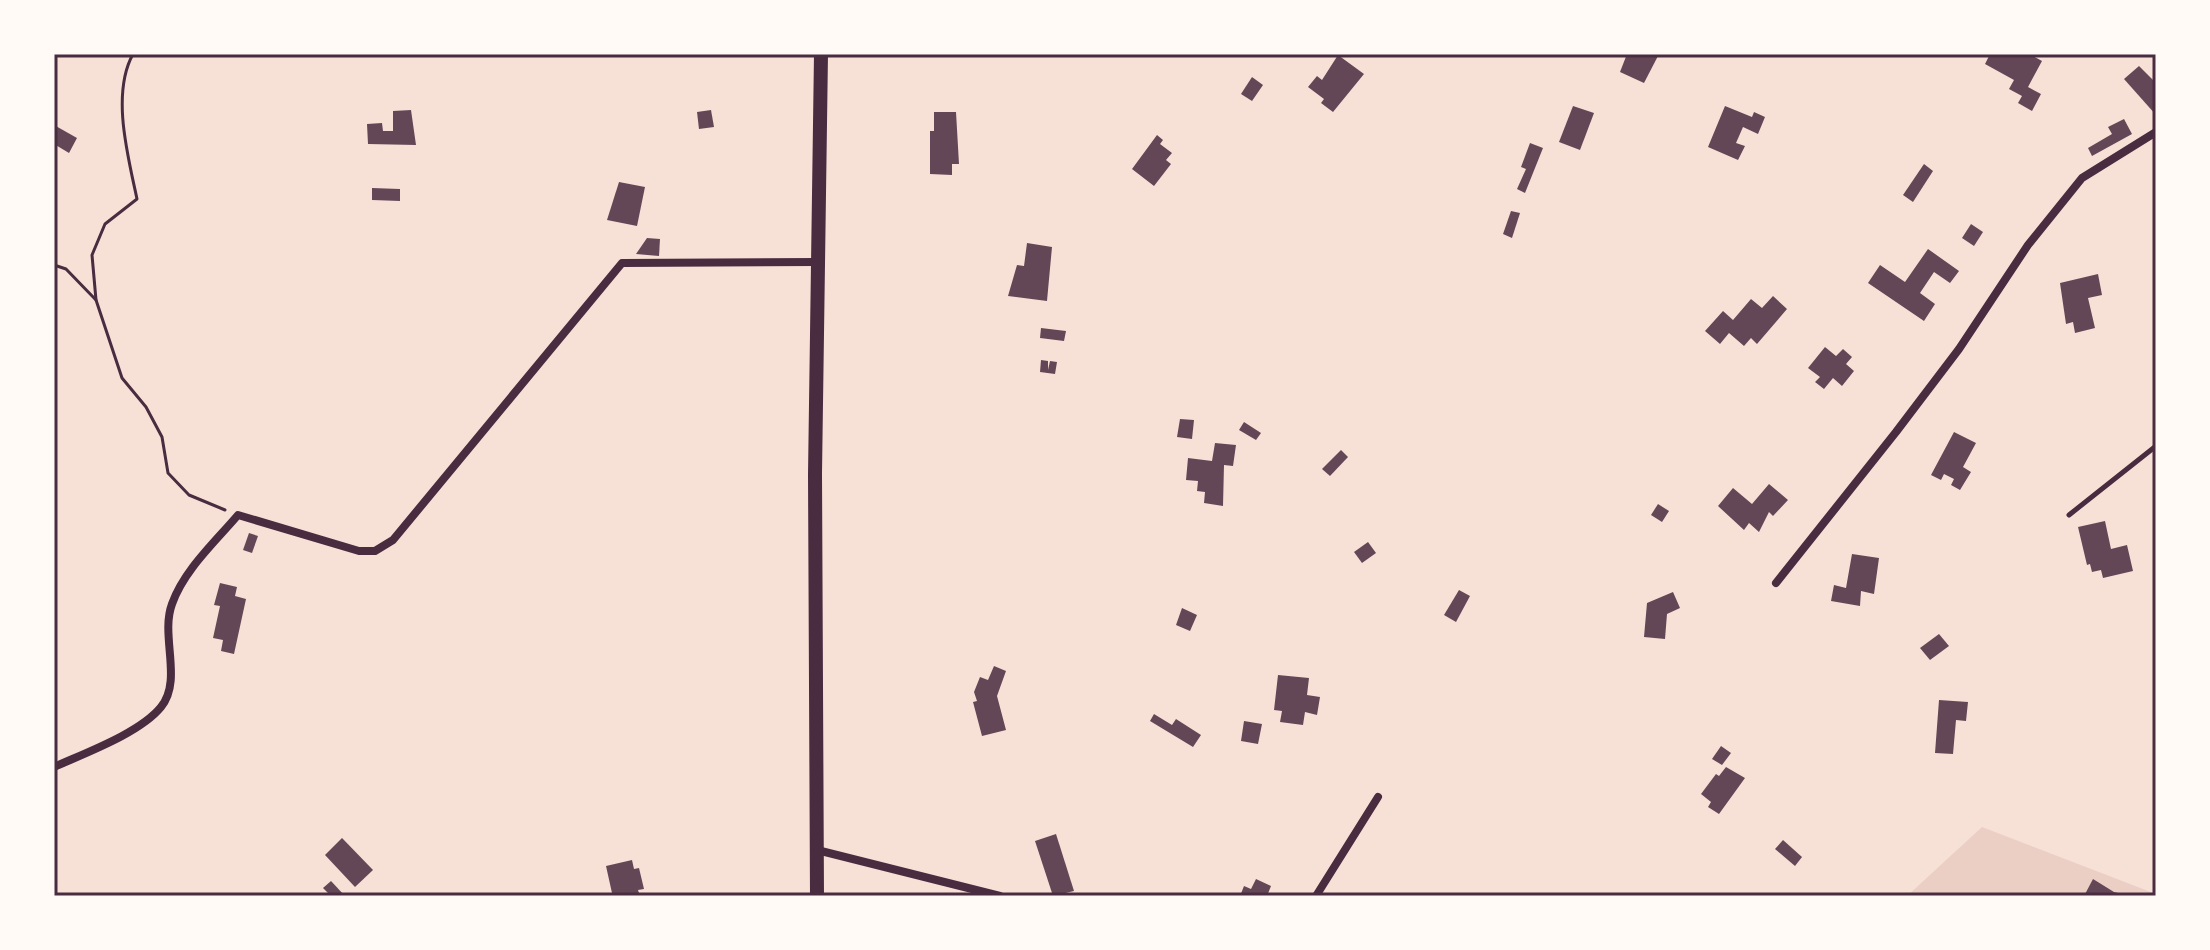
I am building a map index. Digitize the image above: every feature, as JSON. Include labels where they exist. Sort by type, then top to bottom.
[{"type":"main road","points":[[817,896],[817,262],[821,54]]},
{"type":"street","points":[[1776,583],[1959,349],[2028,245],[2082,178],[2156,132]]},
{"type":"street","points":[[54,767],[148,719],[163,705],[170,689],[166,627],[171,605],[183,581],[238,515],[359,551],[375,551],[393,540],[622,263],[817,262]]},
{"type":"street","points":[[1316,896],[1378,797]]},
{"type":"street","points":[[817,850],[1000,896]]},
{"type":"lane","points":[[2069,515],[2156,446]]},
{"type":"path","points":[[133,54],[123,73],[128,153],[137,199],[105,224],[92,255],[96,300],[122,378],[146,407],[162,437],[168,473],[189,495],[238,515]]},
{"type":"path","points":[[54,265],[66,269],[96,300]]},
{"type":"shaded area","points":[[1982,827],[2156,894],[2156,896],[1907,896]]},
{"type":"building","points":[[1627,54],[1659,54],[1644,83],[1620,72]]},
{"type":"building","points":[[1990,54],[2022,57],[2029,54],[2042,61],[2028,87],[2041,94],[2032,111],[2018,103],[2022,96],[2009,89],[2014,80],[1985,64]]},
{"type":"building","points":[[1338,55],[1364,74],[1333,112],[1321,103],[1324,99],[1308,87],[1317,76],[1322,80]]},
{"type":"building","points":[[2139,66],[2156,83],[2156,115],[2124,79]]},
{"type":"building","points":[[1252,77],[1263,85],[1252,101],[1241,94]]},
{"type":"building","points":[[1573,106],[1594,113],[1580,150],[1559,142]]},
{"type":"building","points":[[1725,106],[1752,117],[1754,112],[1765,117],[1758,134],[1743,127],[1736,143],[1745,146],[1738,160],[1708,147]]},
{"type":"building","points":[[411,110],[416,145],[368,144],[367,124],[382,123],[383,131],[393,131],[393,111]]},
{"type":"building","points":[[711,110],[714,127],[699,129],[697,112]]},
{"type":"building","points":[[934,112],[956,112],[959,164],[952,164],[952,175],[930,174],[930,131],[934,131]]},
{"type":"building","points":[[2124,119],[2132,134],[2092,156],[2088,148],[2112,134],[2108,127]]},
{"type":"building","points":[[54,125],[77,138],[69,153],[54,144]]},
{"type":"building","points":[[1157,135],[1163,140],[1160,144],[1172,153],[1166,160],[1171,164],[1154,186],[1132,169]]},
{"type":"building","points":[[1530,143],[1543,148],[1525,193],[1517,189],[1526,169],[1521,167]]},
{"type":"building","points":[[1924,164],[1933,171],[1913,202],[1903,195]]},
{"type":"building","points":[[619,182],[645,187],[637,226],[607,220]]},
{"type":"building","points":[[372,188],[400,189],[400,201],[372,200]]},
{"type":"building","points":[[1511,211],[1520,213],[1512,238],[1503,234]]},
{"type":"building","points":[[1971,224],[1983,232],[1974,246],[1962,238]]},
{"type":"building","points":[[647,238],[660,239],[659,256],[636,254]]},
{"type":"building","points":[[1027,243],[1052,247],[1047,301],[1008,296],[1017,265],[1024,266]]},
{"type":"building","points":[[1928,249],[1959,271],[1950,283],[1934,272],[1920,293],[1935,304],[1924,321],[1868,283],[1880,265],[1905,282]]},
{"type":"building","points":[[2098,274],[2102,295],[2088,298],[2095,328],[2075,333],[2073,322],[2066,324],[2060,283]]},
{"type":"building","points":[[1773,296],[1787,309],[1757,344],[1751,338],[1744,346],[1729,333],[1720,344],[1705,331],[1723,311],[1733,320],[1751,299],[1762,308]]},
{"type":"building","points":[[1041,328],[1066,331],[1064,341],[1040,338]]},
{"type":"building","points":[[1825,347],[1836,356],[1843,349],[1852,357],[1846,364],[1854,371],[1842,386],[1833,378],[1824,389],[1815,382],[1820,377],[1808,368]]},
{"type":"building","points":[[1041,360],[1048,361],[1048,370],[1050,361],[1057,362],[1055,374],[1040,372]]},
{"type":"building","points":[[1180,419],[1194,420],[1192,439],[1177,437]]},
{"type":"building","points":[[1244,422],[1261,433],[1256,440],[1239,430]]},
{"type":"building","points":[[1954,432],[1976,443],[1963,467],[1971,472],[1960,490],[1951,485],[1954,479],[1944,474],[1941,480],[1931,475]]},
{"type":"building","points":[[1215,443],[1236,445],[1233,466],[1224,465],[1223,506],[1204,503],[1205,492],[1197,491],[1198,481],[1186,480],[1188,458],[1212,461]]},
{"type":"building","points":[[1341,450],[1348,457],[1330,476],[1322,469]]},
{"type":"building","points":[[1769,484],[1788,500],[1773,516],[1769,512],[1759,532],[1749,523],[1744,530],[1718,506],[1733,488],[1752,504]]},
{"type":"building","points":[[1658,504],[1669,511],[1662,522],[1651,515]]},
{"type":"building","points":[[2105,521],[2111,549],[2127,545],[2133,571],[2103,578],[2101,570],[2092,572],[2090,564],[2087,565],[2078,527]]},
{"type":"building","points":[[249,533],[258,536],[252,553],[243,550]]},
{"type":"building","points":[[1368,542],[1376,553],[1362,563],[1354,552]]},
{"type":"building","points":[[1852,554],[1879,558],[1874,594],[1861,591],[1860,606],[1831,601],[1834,585],[1846,588]]},
{"type":"building","points":[[220,583],[237,587],[235,596],[246,599],[234,654],[221,651],[223,640],[213,638],[220,606],[214,605]]},
{"type":"building","points":[[1459,590],[1470,596],[1456,622],[1444,615]]},
{"type":"building","points":[[1673,592],[1680,608],[1667,614],[1665,639],[1644,637],[1647,603]]},
{"type":"building","points":[[1182,608],[1197,615],[1190,631],[1176,625]]},
{"type":"building","points":[[1939,634],[1949,646],[1930,660],[1920,648]]},
{"type":"building","points":[[994,666],[1006,671],[997,696],[1006,730],[982,736],[973,702],[977,701],[974,692],[980,677],[988,680]]},
{"type":"building","points":[[1278,675],[1309,678],[1307,695],[1320,697],[1317,715],[1305,712],[1303,725],[1280,722],[1282,711],[1274,710]]},
{"type":"building","points":[[1939,700],[1968,702],[1966,721],[1956,720],[1953,754],[1935,753]]},
{"type":"building","points":[[1154,714],[1172,725],[1176,719],[1201,735],[1193,747],[1150,721]]},
{"type":"building","points":[[1244,721],[1262,724],[1258,744],[1241,741]]},
{"type":"building","points":[[1721,746],[1731,753],[1722,765],[1712,759]]},
{"type":"building","points":[[1726,767],[1745,778],[1719,814],[1708,807],[1711,802],[1701,794],[1716,774],[1719,776]]},
{"type":"building","points":[[1056,834],[1074,891],[1053,896],[1035,841]]},
{"type":"building","points":[[342,838],[373,870],[355,887],[325,855]]},
{"type":"building","points":[[1783,840],[1802,857],[1795,866],[1775,849]]},
{"type":"building","points":[[632,860],[634,869],[639,868],[644,889],[638,890],[640,896],[612,893],[606,866]]},
{"type":"building","points":[[1256,879],[1271,886],[1267,896],[1240,896],[1244,886],[1251,889]]},
{"type":"building","points":[[2093,879],[2114,892],[2131,896],[2084,896]]},
{"type":"building","points":[[331,881],[345,896],[331,896],[323,888]]}]
